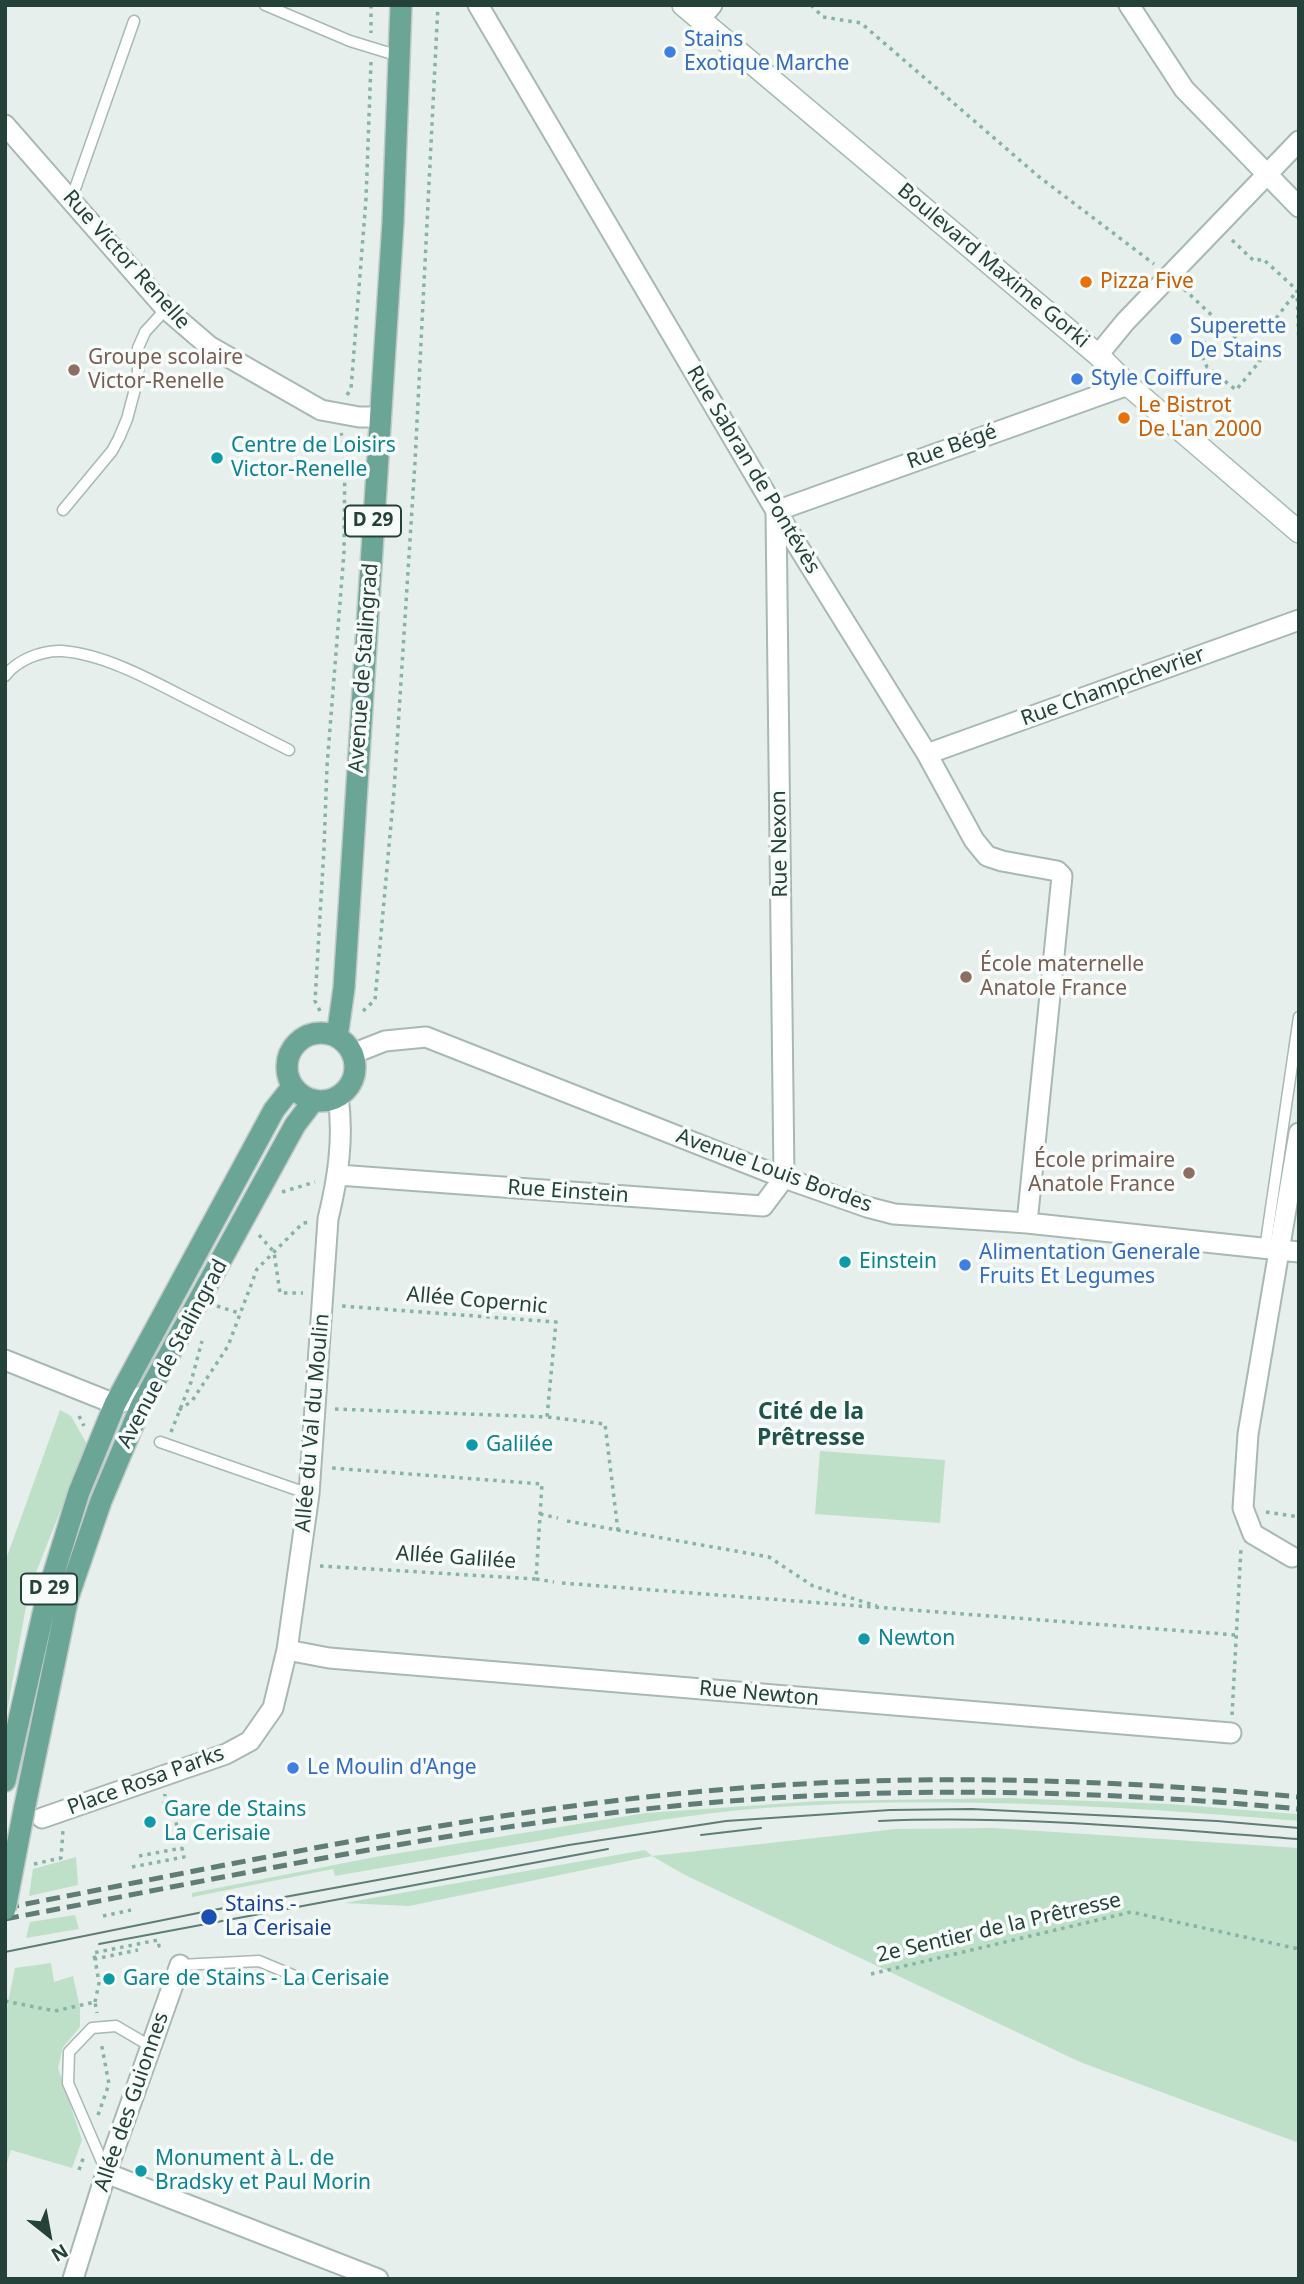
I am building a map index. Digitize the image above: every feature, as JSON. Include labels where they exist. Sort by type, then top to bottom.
[{"type":"main road","name":"Avenue de Stalingrad","points":[[337,1037],[344,988],[393,222],[401,5]]},
{"type":"main road","name":"Boulevard Maxime Gorki","points":[[684,5],[706,12],[1098,355],[1128,385],[1299,531]]},
{"type":"main road","points":[[315,1033],[337,1037],[352,1054],[354,1073],[351,1082],[338,1096],[330,1099],[314,1100],[299,1093],[288,1076],[289,1054],[295,1044],[315,1033]]},
{"type":"main road","name":"Avenue de Stalingrad","points":[[5,1781],[48,1591],[79,1492],[115,1404],[274,1111],[293,1086]]},
{"type":"main road","name":"Avenue de Stalingrad","points":[[5,1909],[33,1814],[68,1597],[101,1501],[147,1395],[295,1125],[314,1100]]},
{"type":"street","name":"Rue Sabran de Pontévès","points":[[478,5],[776,511],[927,754],[974,840],[987,856],[1058,870],[1062,876],[1027,1223]]},
{"type":"street","points":[[1129,5],[1184,89],[1299,207]]},
{"type":"street","name":"Rue Victor Renelle","points":[[5,124],[166,309],[209,346],[321,410],[379,417]]},
{"type":"street","points":[[1098,355],[1299,141]]},
{"type":"street","name":"Rue Bégé","points":[[776,511],[1128,385]]},
{"type":"street","name":"Rue Nexon","points":[[776,511],[784,1178]]},
{"type":"street","name":"Rue Champchevrier","points":[[927,754],[1299,620]]},
{"type":"street","name":"Avenue Louis Bordes","points":[[352,1054],[385,1041],[426,1037],[784,1178],[867,1208],[894,1214],[1027,1223],[1299,1252]]},
{"type":"street","name":"Allée du Val du Moulin","points":[[250,1741],[273,1708],[287,1650],[300,1564],[309,1494],[328,1219],[338,1175],[342,1119],[338,1096]]},
{"type":"street","points":[[1292,1557],[1253,1534],[1243,1508],[1248,1434],[1272,1250],[1299,1133]]},
{"type":"street","name":"Rue Einstein","points":[[338,1175],[763,1206],[784,1178]]},
{"type":"street","points":[[5,1360],[115,1404],[147,1395]]},
{"type":"street","name":"Rue Newton","points":[[287,1650],[343,1659],[1231,1733]]},
{"type":"street","name":"Place Rosa Parks","points":[[33,1814],[226,1754],[250,1741]]},
{"type":"street","name":"Allée des Guionnes","points":[[73,2279],[106,2173],[180,1965]]},
{"type":"street","points":[[106,2173],[378,2279]]},
{"type":"lane","points":[[265,5],[350,41],[400,56]]},
{"type":"lane","points":[[71,200],[134,21]]},
{"type":"lane","points":[[63,510],[112,451],[119,438],[138,378],[138,348],[145,332],[166,309]]},
{"type":"lane","points":[[5,676],[26,659],[44,652],[62,651],[83,656],[134,671],[289,750]]},
{"type":"lane","points":[[1272,1250],[1299,1017]]},
{"type":"lane","points":[[160,1442],[309,1494]]},
{"type":"lane","points":[[180,1965],[259,1961],[302,1979]]},
{"type":"lane","points":[[106,2173],[68,2083],[69,2052],[92,2028],[116,2026],[150,2046]]},
{"type":"path","points":[[434,108],[438,5]]},
{"type":"path","points":[[810,5],[823,16],[861,23],[1038,176],[1170,276],[1261,361],[1236,390],[1207,367],[1200,355],[1207,330],[1217,320]]},
{"type":"path","points":[[1218,226],[1254,261],[1263,259],[1297,290],[1299,348]]},
{"type":"path","points":[[1271,325],[1297,290]]},
{"type":"path","points":[[281,1192],[338,1175]]},
{"type":"path","points":[[203,1338],[191,1382],[179,1410],[192,1401],[228,1346],[257,1269],[303,1223],[328,1219]]},
{"type":"path","points":[[252,1227],[274,1252],[280,1293],[323,1300]]},
{"type":"path","name":"Allée Copernic","points":[[323,1300],[556,1322],[547,1417]]},
{"type":"path","points":[[215,1305],[240,1313]]},
{"type":"path","points":[[315,1408],[547,1417],[605,1424],[618,1531]]},
{"type":"path","name":"Allée Galilée","points":[[300,1564],[537,1579],[542,1484],[311,1466]]},
{"type":"path","points":[[1243,1508],[1299,1517]]},
{"type":"path","points":[[540,1514],[558,1518]]},
{"type":"path","points":[[567,1521],[769,1557],[813,1586],[885,1608]]},
{"type":"path","points":[[1231,1733],[1241,1546]]},
{"type":"path","points":[[537,1579],[554,1582]]},
{"type":"path","points":[[562,1583],[1236,1634]]},
{"type":"path","points":[[132,1867],[184,1857],[175,1818],[164,1806]]},
{"type":"path","points":[[33,1864],[61,1858],[62,1839]]},
{"type":"path","points":[[138,1856],[182,1848]]},
{"type":"path","points":[[103,1916],[131,1910]]},
{"type":"path","name":"2e Sentier de la Prêtresse","points":[[871,1974],[1131,1912],[1299,1949]]},
{"type":"path","points":[[79,2170],[109,2084],[95,2002],[99,1983],[93,1953],[158,1940],[159,1946],[155,1947]]},
{"type":"path","points":[[95,1959],[138,1950]]},
{"type":"path","points":[[5,2001],[55,2011],[95,2002]]},
{"type":"green space","points":[[60,1410],[71,1416],[88,1446],[29,1590],[5,1723],[5,1562]]},
{"type":"green space","points":[[820,1451],[945,1460],[940,1523],[815,1514]]},
{"type":"green space","points":[[1009,1798],[1170,1804],[1299,1814],[1299,1821],[1098,1807],[965,1802],[764,1808],[651,1822],[335,1876],[333,1869],[192,1897],[192,1893],[375,1857],[646,1813],[819,1801]]},
{"type":"green space","points":[[993,1828],[1299,1848],[1299,2143],[1080,2062],[685,1875],[652,1856],[896,1829]]},
{"type":"green space","points":[[645,1850],[652,1856],[409,1906],[344,1903]]},
{"type":"green space","points":[[76,1857],[78,1885],[29,1896],[33,1869]]},
{"type":"green space","points":[[75,1915],[79,1929],[26,1938],[30,1922]]},
{"type":"green space","points":[[51,1963],[54,1982],[73,1976],[80,2008],[80,2027],[63,2047],[58,2068],[82,2140],[72,2168],[11,2150],[5,2169],[5,2017],[15,1968]]},
{"type":"tram line","points":[[5,1952],[208,1911],[569,1845],[726,1821],[890,1810],[972,1809],[1217,1821],[1299,1828]]},
{"type":"tram line","points":[[879,1821],[1037,1821],[1299,1839]]},
{"type":"tram line","points":[[701,1835],[761,1828]]},
{"type":"tram line","points":[[99,1944],[608,1849]]},
{"type":"railway","points":[[5,1908],[456,1823],[638,1798],[729,1789],[871,1781],[1014,1780],[1156,1786],[1299,1797]]},
{"type":"railway","points":[[5,1919],[499,1828],[743,1800],[823,1795],[982,1792],[1140,1797],[1299,1809]]},
{"type":"place","name":"Stains Exotique Marche","points":[[670,52]]},
{"type":"place","name":"Pizza Five","points":[[1086,282]]},
{"type":"place","name":"Superette De Stains","points":[[1176,339]]},
{"type":"place","name":"Groupe scolaire Victor-Renelle","points":[[74,370]]},
{"type":"place","name":"Style Coiffure","points":[[1077,379]]},
{"type":"place","name":"Le Bistrot De L'an 2000","points":[[1124,418]]},
{"type":"place","name":"Centre de Loisirs Victor-Renelle","points":[[217,458]]},
{"type":"place","name":"École maternelle Anatole France","points":[[966,977]]},
{"type":"place","name":"École primaire Anatole France","points":[[1189,1173]]},
{"type":"place","name":"Einstein","points":[[845,1262]]},
{"type":"place","name":"Alimentation Generale Fruits Et Legumes","points":[[965,1265]]},
{"type":"place","name":"Galilée","points":[[472,1445]]},
{"type":"place","name":"Newton","points":[[864,1639]]},
{"type":"place","name":"Le Moulin d'Ange","points":[[293,1768]]},
{"type":"place","name":"Gare de Stains La Cerisaie","points":[[150,1822]]},
{"type":"place","name":"Stains - La Cerisaie","points":[[209,1917]]},
{"type":"place","name":"Gare de Stains - La Cerisaie","points":[[109,1979]]},
{"type":"place","name":"Monument à L. de Bradsky et Paul Morin","points":[[141,2171]]},
{"type":"district","name":"Cité de la Prêtresse","points":[[811,1425]]}]
